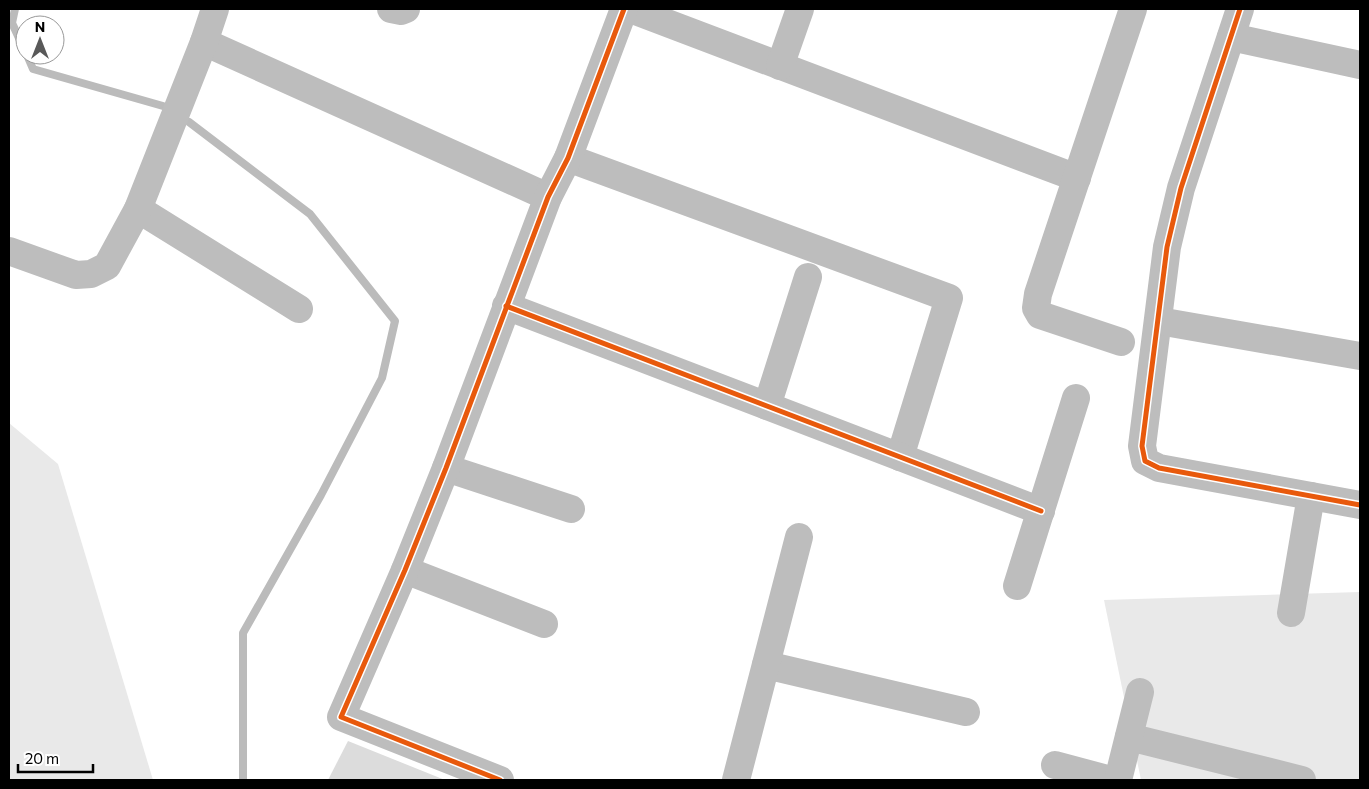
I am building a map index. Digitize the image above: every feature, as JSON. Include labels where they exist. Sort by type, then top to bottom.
[{"type":"street","points":[[9,251],[76,275],[91,274],[107,266],[138,208],[204,42],[215,9]]},
{"type":"street","points":[[391,9],[401,11],[406,9]]},
{"type":"street","points":[[500,780],[341,717],[405,570],[446,468],[548,197],[568,158],[624,9]]},
{"type":"street","points":[[630,9],[1077,178]]},
{"type":"street","points":[[780,66],[800,9]]},
{"type":"street","points":[[1121,342],[1040,315],[1036,308],[1038,294],[1132,9]]},
{"type":"street","points":[[1240,9],[1180,188],[1167,247],[1142,446],[1144,461],[1159,468],[1360,505]]},
{"type":"street","points":[[1231,37],[1360,65]]},
{"type":"street","points":[[204,42],[548,197]]},
{"type":"street","points":[[568,158],[950,298],[900,457]]},
{"type":"street","points":[[138,208],[299,309]]},
{"type":"street","points":[[767,406],[808,277]]},
{"type":"street","points":[[506,306],[1041,511]]},
{"type":"street","points":[[1159,321],[1360,356]]},
{"type":"street","points":[[1017,586],[1076,398]]},
{"type":"street","points":[[446,468],[571,509]]},
{"type":"street","points":[[1291,613],[1311,496]]},
{"type":"street","points":[[736,780],[799,537]]},
{"type":"street","points":[[405,570],[544,624]]},
{"type":"street","points":[[766,665],[966,712]]},
{"type":"street","points":[[1118,780],[1140,692]]},
{"type":"street","points":[[1129,737],[1302,780]]},
{"type":"street","points":[[1055,765],[1110,780]]},
{"type":"shaded area","points":[[9,423],[58,464],[153,780],[9,780]]},
{"type":"shaded area","points":[[1360,592],[1360,780],[1141,780],[1104,600]]},
{"type":"building","points":[[348,741],[445,780],[328,780]]},
{"type":"waterway","points":[[15,9],[12,23],[15,29]]},
{"type":"waterway","points":[[31,65],[33,69],[163,106]]},
{"type":"waterway","points":[[189,122],[310,214],[395,321],[382,378],[321,495],[243,633],[243,780]]},
{"type":"cycle path","points":[[500,780],[341,717],[405,570],[446,468],[548,197],[568,158],[624,9]]},
{"type":"cycle path","points":[[1240,9],[1181,188],[1167,247],[1142,446],[1145,461],[1159,468],[1360,505]]},
{"type":"cycle path","points":[[506,306],[1041,511]]}]
